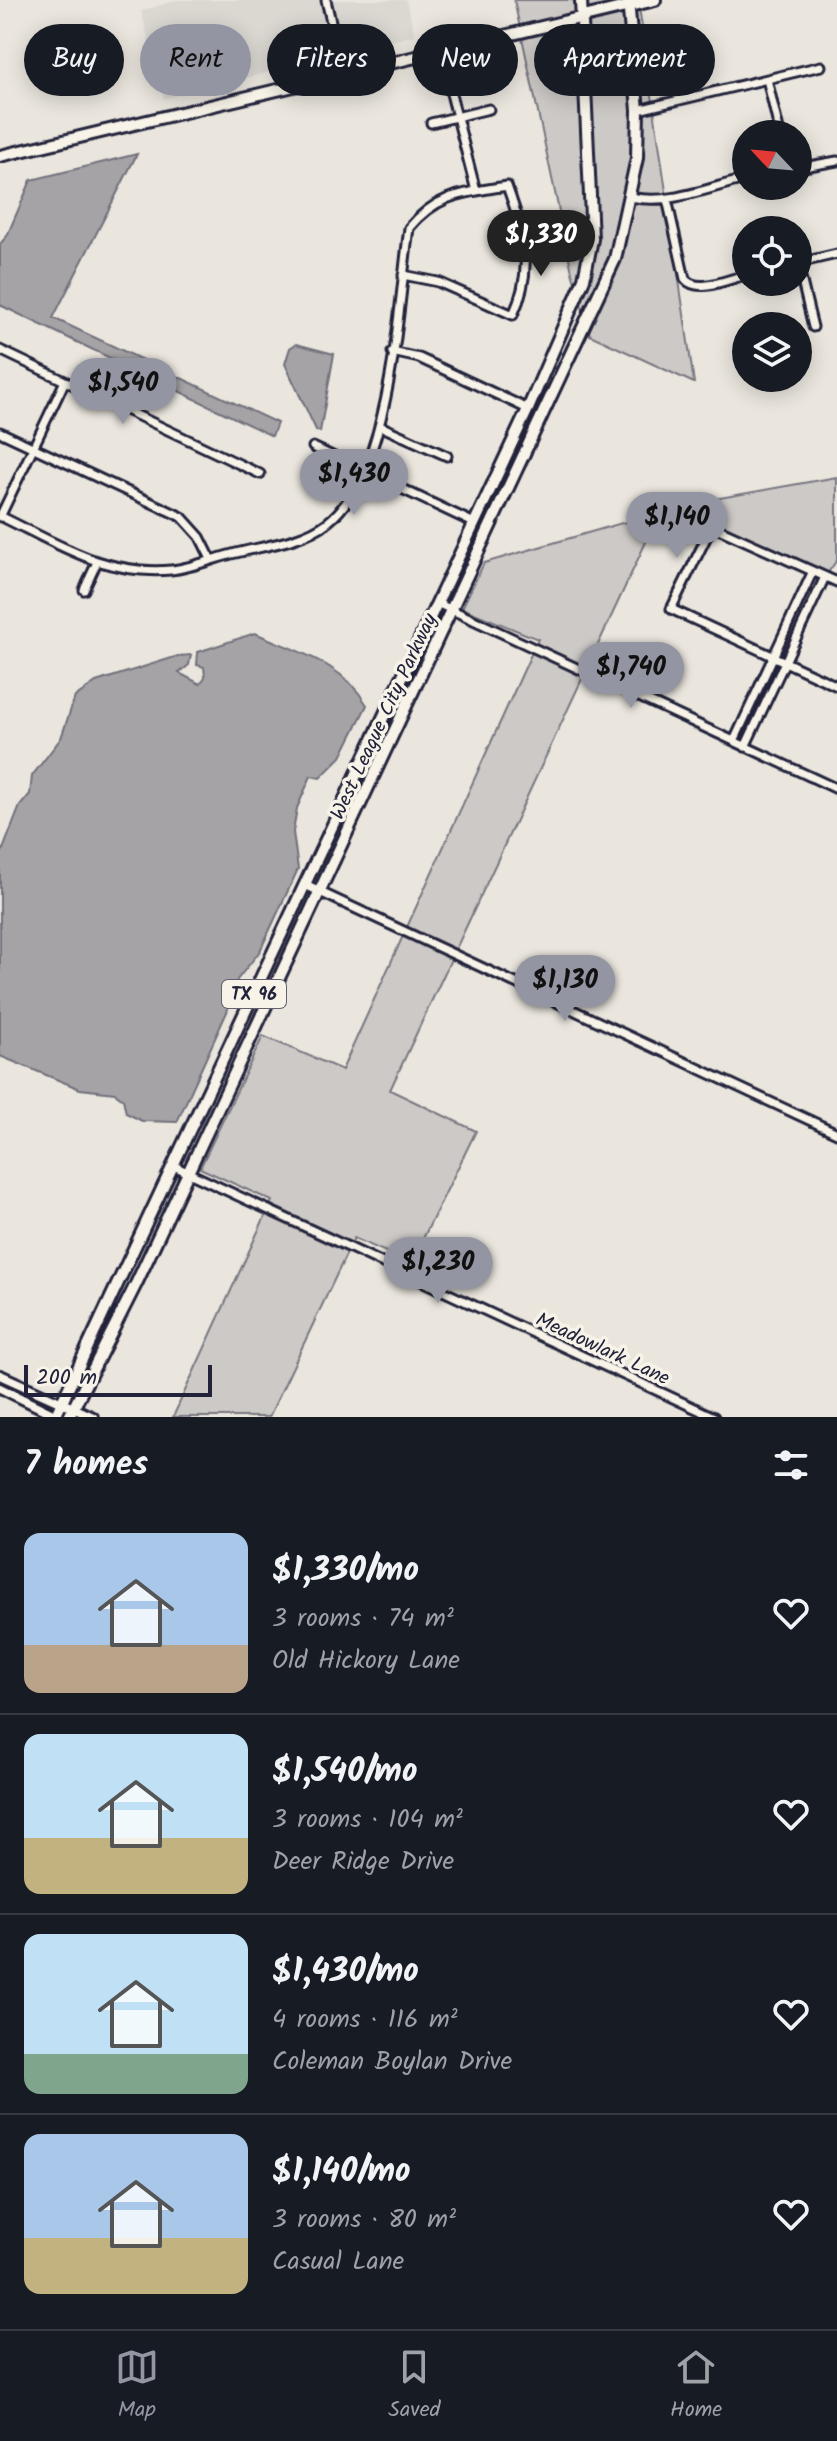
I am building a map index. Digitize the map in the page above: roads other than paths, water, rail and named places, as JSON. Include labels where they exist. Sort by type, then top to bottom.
[{"type":"main road","name":"TX 96","points":[[581,0],[582,17]]},
{"type":"main road","points":[[518,32],[628,3],[655,0]]},
{"type":"main road","name":"West League City Parkway","points":[[72,1412],[189,1172],[615,259],[631,197],[638,110],[628,3]]},
{"type":"main road","name":"West League City Parkway","points":[[57,1416],[528,409],[584,279],[592,239],[582,17]]},
{"type":"main road","points":[[0,156],[267,92]]},
{"type":"main road","points":[[528,409],[543,416]]},
{"type":"street","points":[[326,0],[332,24]]},
{"type":"street","points":[[638,110],[821,66]]},
{"type":"street","points":[[767,79],[777,120]]},
{"type":"street","points":[[451,96],[476,191]]},
{"type":"street","points":[[431,123],[489,109]]},
{"type":"street","points":[[812,165],[837,161]]},
{"type":"street","points":[[631,197],[647,201],[667,199],[732,183]]},
{"type":"street","points":[[65,381],[0,516],[97,562],[131,571],[175,570],[302,535],[327,523],[343,506],[363,471],[380,426],[409,228],[431,205],[476,191],[507,186],[527,263],[524,291],[513,315],[438,282],[403,275]]},
{"type":"street","points":[[667,199],[685,279],[689,284],[698,287],[732,278]]},
{"type":"street","points":[[812,260],[837,254]]},
{"type":"street","points":[[806,296],[813,327]]},
{"type":"street","points":[[0,350],[260,474]]},
{"type":"street","points":[[392,352],[419,358],[528,409]]},
{"type":"street","points":[[380,426],[447,456]]},
{"type":"street","points":[[0,432],[182,517],[200,537],[211,559]]},
{"type":"street","points":[[313,447],[474,523]]},
{"type":"street","points":[[836,579],[824,579],[712,526],[671,609],[837,686]]},
{"type":"street","points":[[84,590],[97,562]]},
{"type":"street","points":[[734,741],[812,573]]},
{"type":"street","points":[[745,747],[824,579]]},
{"type":"street","points":[[437,603],[837,789]]},
{"type":"street","points":[[305,885],[837,1133]]},
{"type":"street","name":"Meadowlark Lane","points":[[174,1166],[714,1417]]},
{"type":"street","points":[[0,1375],[63,1402],[72,1412],[93,1417]]},
{"type":"street","points":[[0,1388],[57,1416]]}]
